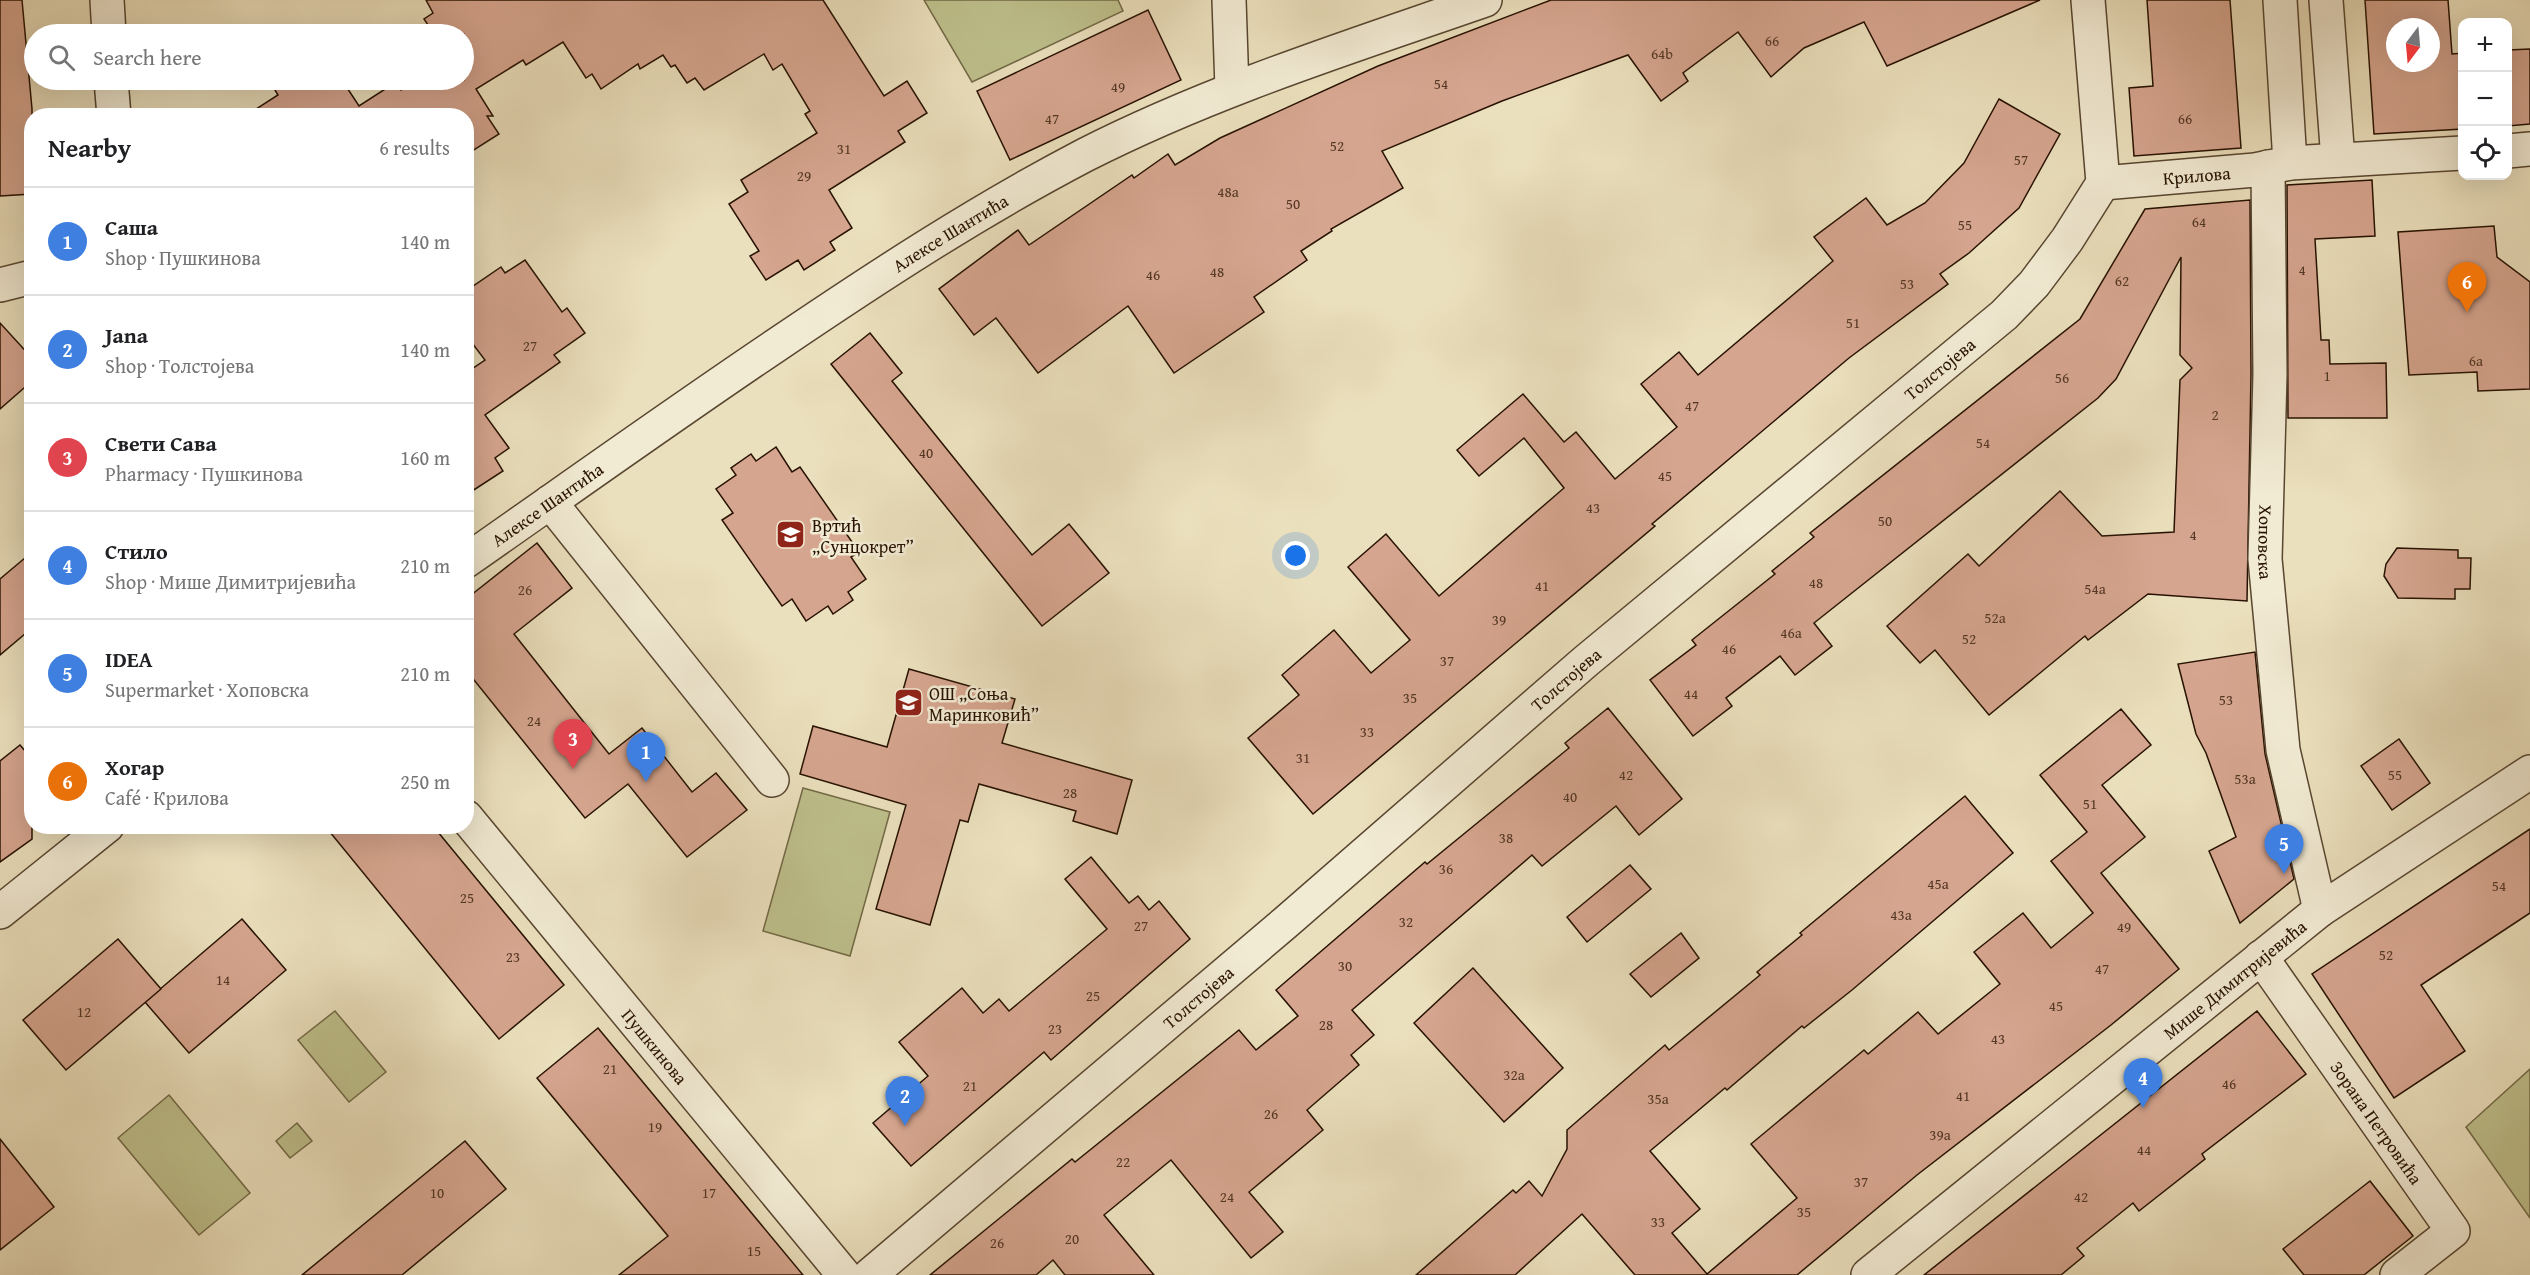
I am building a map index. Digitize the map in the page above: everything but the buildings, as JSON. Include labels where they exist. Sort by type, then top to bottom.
[{"type":"street","points":[[107,0],[108,24]]},
{"type":"street","points":[[1229,0],[1232,89]]},
{"type":"street","name":"Алексе Шантића","points":[[474,555],[912,253],[1004,198],[1089,154],[1232,89],[1485,0]]},
{"type":"street","points":[[2088,0],[2103,183]]},
{"type":"street","points":[[2279,165],[2280,0]]},
{"type":"street","points":[[2326,0],[2338,160]]},
{"type":"street","points":[[112,90],[113,108]]},
{"type":"street","points":[[2512,151],[2530,149]]},
{"type":"street","name":"Крилова","points":[[2103,183],[2338,160],[2458,153]]},
{"type":"street","name":"Хоповска","points":[[2279,165],[2265,559],[2283,750],[2319,910]]},
{"type":"street","name":"Толстојева","points":[[870,1275],[1285,923],[1595,653],[2004,315],[2034,284],[2067,240],[2103,183]]},
{"type":"street","points":[[0,285],[24,279]]},
{"type":"street","points":[[550,502],[772,780]]},
{"type":"street","name":"Мише Димитријевића","points":[[1869,1275],[2319,910],[2530,772]]},
{"type":"street","name":"Пушкинова","points":[[474,827],[844,1275]]},
{"type":"street","points":[[0,912],[97,834]]},
{"type":"street","name":"Зорана Петровића","points":[[2261,957],[2453,1231],[2397,1275]]},
{"type":"green space","points":[[924,0],[1118,0],[1123,11],[972,82]]},
{"type":"green space","points":[[803,788],[890,812],[850,956],[763,931]]},
{"type":"green space","points":[[335,1011],[386,1072],[349,1102],[298,1040]]},
{"type":"green space","points":[[2530,1069],[2530,1218],[2466,1127]]},
{"type":"green space","points":[[169,1095],[250,1193],[199,1235],[118,1138]]},
{"type":"green space","points":[[297,1123],[312,1141],[290,1158],[276,1141]]},
{"type":"place","name":"Хогар","points":[[2467,312]]},
{"type":"place","name":"Вртић „Сунцокрет”","points":[[791,535]]},
{"type":"place","name":"ОШ „Соња Маринковић”","points":[[908,703]]},
{"type":"place","name":"Свети Сава","points":[[573,769]]},
{"type":"place","name":"Саша","points":[[646,782]]},
{"type":"place","name":"IDEA","points":[[2284,874]]},
{"type":"place","name":"Стило","points":[[2143,1108]]},
{"type":"place","name":"Jana","points":[[905,1126]]}]
